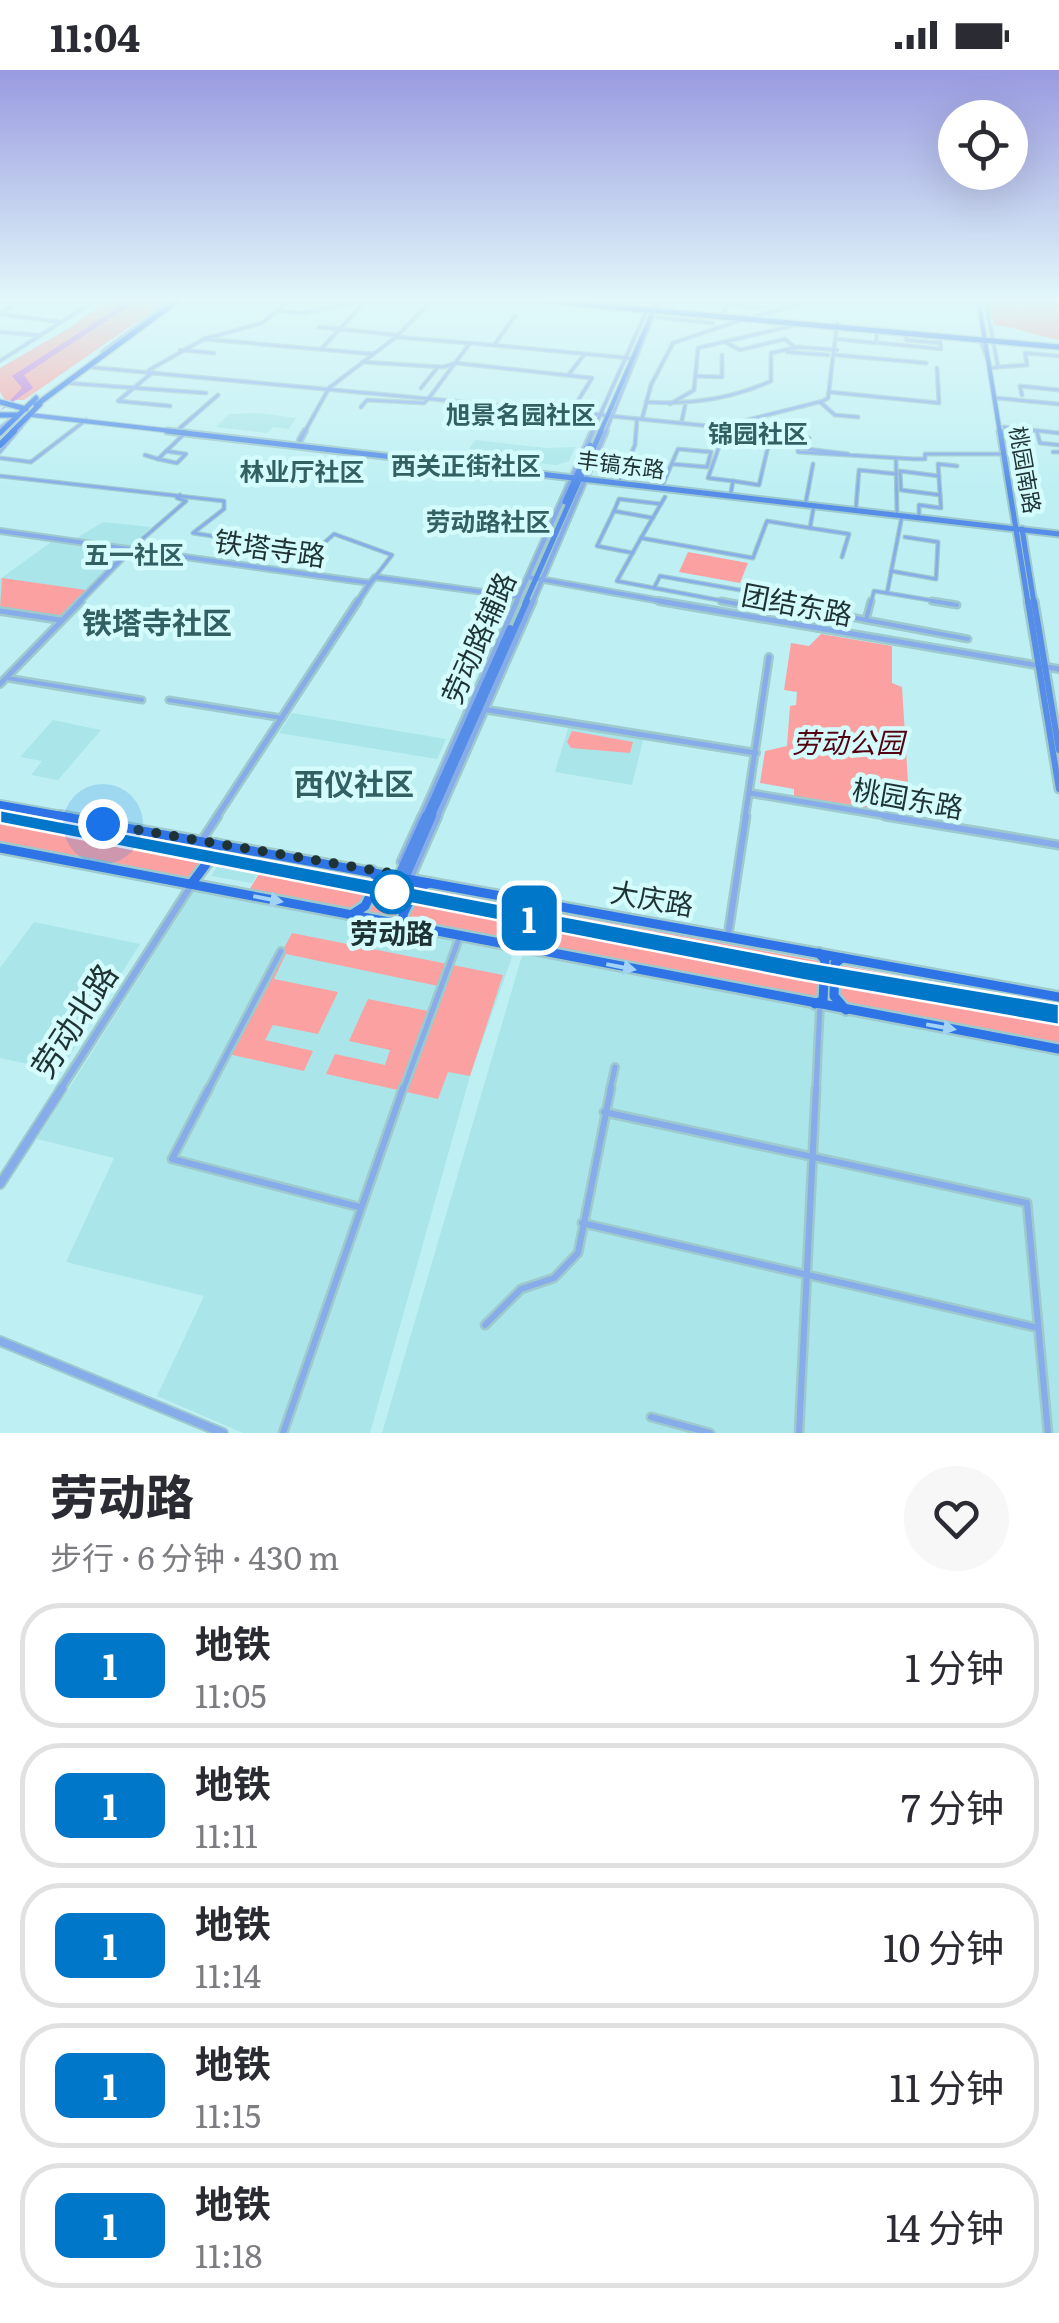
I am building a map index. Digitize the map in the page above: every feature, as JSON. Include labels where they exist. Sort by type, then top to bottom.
[{"type":"main road","points":[[0,439],[24,409],[91,362]]},
{"type":"main road","points":[[403,876],[628,362]]},
{"type":"main road","name":"桃园南路","points":[[993,362],[1019,528]]},
{"type":"main road","points":[[34,409],[85,366]]},
{"type":"main road","points":[[0,439],[85,366]]},
{"type":"main road","name":"桃园南路","points":[[997,399],[1019,528]]},
{"type":"main road","name":"丰镐东路","points":[[1,403],[184,429],[1059,533]]},
{"type":"main road","name":"丰镐东路","points":[[0,415],[17,419],[34,409],[86,420],[300,440],[814,506],[1019,528]]},
{"type":"main road","points":[[1019,528],[1059,789]]},
{"type":"main road","points":[[1042,670],[1059,750]]},
{"type":"main road","name":"大庆路","points":[[0,805],[1059,998]]},
{"type":"main road","points":[[189,884],[198,880],[218,848],[215,844]]},
{"type":"main road","points":[[207,887],[204,878],[229,846]]},
{"type":"main road","points":[[0,848],[1059,1049]]},
{"type":"main road","points":[[351,915],[366,906],[378,880],[372,870]]},
{"type":"main road","points":[[404,926],[403,914],[416,888],[433,882]]},
{"type":"main road","points":[[817,1005],[823,1000],[825,960],[818,952]]},
{"type":"main road","points":[[846,1010],[834,996],[836,963],[847,958]]},
{"type":"street","points":[[164,362],[118,401],[170,406]]},
{"type":"street","points":[[300,440],[329,388],[362,362],[438,367],[456,363],[592,378],[571,412]]},
{"type":"street","points":[[569,374],[579,362]]},
{"type":"street","points":[[605,416],[630,362]]},
{"type":"street","points":[[620,479],[662,362]]},
{"type":"street","points":[[670,404],[694,390],[697,362]]},
{"type":"street","points":[[695,376],[722,377],[722,362]]},
{"type":"street","points":[[646,402],[684,406],[771,381],[771,362]]},
{"type":"street","points":[[85,366],[720,427],[820,402],[829,392],[834,362]]},
{"type":"street","points":[[915,362],[926,363]]},
{"type":"street","points":[[994,368],[1027,365],[1026,362]]},
{"type":"street","points":[[361,407],[367,400],[424,404],[456,363]]},
{"type":"street","points":[[421,388],[438,367]]},
{"type":"street","points":[[829,392],[939,403],[938,368]]},
{"type":"street","points":[[66,383],[206,393]]},
{"type":"street","points":[[1022,395],[1020,386],[1059,390]]},
{"type":"street","points":[[158,459],[218,394]]},
{"type":"street","points":[[997,399],[1059,404]]},
{"type":"street","points":[[820,402],[835,415],[858,417]]},
{"type":"street","points":[[455,417],[470,418],[480,403]]},
{"type":"street","points":[[682,420],[684,406]]},
{"type":"street","points":[[0,439],[17,419]]},
{"type":"street","points":[[0,458],[32,462],[86,420]]},
{"type":"street","points":[[689,432],[691,424]]},
{"type":"street","points":[[1004,428],[1059,433]]},
{"type":"street","points":[[1037,431],[1040,443],[1059,445]]},
{"type":"street","points":[[722,438],[708,478],[759,484],[771,434],[809,438]]},
{"type":"street","points":[[663,484],[678,448],[712,452],[707,467],[672,464]]},
{"type":"street","points":[[848,454],[798,452],[798,448],[914,460],[925,459],[924,454],[1005,454]]},
{"type":"street","points":[[145,455],[177,464],[186,454],[166,451]]},
{"type":"street","points":[[887,592],[899,514],[896,460]]},
{"type":"street","points":[[806,501],[813,464]]},
{"type":"street","points":[[919,515],[918,505],[941,508],[938,464],[957,466]]},
{"type":"street","points":[[856,507],[859,470],[896,474]]},
{"type":"street","points":[[939,476],[900,471],[901,490],[940,495]]},
{"type":"street","points":[[0,476],[224,502],[224,509],[192,534],[314,552],[334,534],[392,555],[201,841]]},
{"type":"street","name":"劳动路辅路","points":[[534,578],[548,528],[578,476]]},
{"type":"street","points":[[730,492],[733,482]]},
{"type":"street","points":[[0,684],[131,550],[186,501],[177,498],[180,494]]},
{"type":"street","points":[[654,588],[660,576],[774,596],[770,610],[617,581],[665,497]]},
{"type":"street","points":[[633,553],[597,546],[619,499],[661,504]]},
{"type":"street","points":[[810,528],[814,506]]},
{"type":"street","points":[[614,511],[653,518]]},
{"type":"street","points":[[480,518],[548,528]]},
{"type":"street","points":[[641,538],[753,558],[767,521],[848,534],[842,557]]},
{"type":"street","name":"铁塔寺路","points":[[0,531],[526,597]]},
{"type":"street","points":[[891,571],[936,580],[938,542],[905,537]]},
{"type":"street","points":[[534,578],[1059,671]]},
{"type":"street","points":[[866,620],[874,590],[957,606]]},
{"type":"street","points":[[802,608],[968,639]]},
{"type":"street","points":[[0,611],[60,620]]},
{"type":"street","points":[[728,936],[769,657]]},
{"type":"street","points":[[7,678],[142,700]]},
{"type":"street","points":[[168,700],[282,718]]},
{"type":"street","points":[[477,708],[756,753]]},
{"type":"street","name":"桃园东路","points":[[750,793],[1059,845]]},
{"type":"street","name":"劳动北路","points":[[1,1181],[189,884]]},
{"type":"street","points":[[283,1433],[358,1207],[460,936]]},
{"type":"street","points":[[281,951],[172,1159],[358,1207]]},
{"type":"street","points":[[798,1433],[817,1005]]},
{"type":"street","points":[[485,1325],[522,1288],[554,1278],[578,1253],[614,1067]]},
{"type":"street","points":[[604,1112],[1027,1204],[1048,1433]]},
{"type":"street","points":[[582,1223],[1038,1328]]},
{"type":"street","points":[[0,1341],[222,1433]]},
{"type":"street","points":[[651,1418],[710,1433]]},
{"type":"shaded area","points":[[34,362],[44,362],[24,375],[33,388],[0,411],[22,388],[12,376]]},
{"type":"shaded area","points":[[229,414],[296,418],[289,429],[273,427],[267,433],[216,427]]},
{"type":"shaded area","points":[[475,440],[546,448],[575,447],[569,461],[556,465],[465,455]]},
{"type":"shaded area","points":[[103,522],[151,527],[130,547],[75,539]]},
{"type":"shaded area","points":[[51,542],[125,552],[59,617],[0,609],[0,579]]},
{"type":"shaded area","points":[[292,713],[446,739],[437,759],[279,733]]},
{"type":"shaded area","points":[[53,720],[101,730],[58,780],[31,775],[42,761],[20,757]]},
{"type":"shaded area","points":[[569,725],[644,737],[632,785],[555,772]]},
{"type":"shaded area","points":[[228,848],[269,855],[252,883],[211,876]]},
{"type":"shaded area","points":[[194,891],[507,951],[512,957],[470,1076],[370,1433],[243,1433],[157,1396],[204,1296],[66,1262],[114,1158],[37,1139]]},
{"type":"shaded area","points":[[34,922],[140,944],[60,1071],[0,1058],[0,968]]},
{"type":"shaded area","points":[[523,952],[1059,1056],[1059,1433],[382,1433]]},
{"type":"green space","points":[[11,362],[79,362],[24,400],[5,400],[0,392],[0,368]]},
{"type":"green space","points":[[688,552],[748,563],[740,583],[679,572]]},
{"type":"green space","points":[[2,578],[86,590],[59,617],[0,609]]},
{"type":"green space","name":"劳动公园","points":[[821,634],[892,646],[892,683],[902,687],[910,814],[794,796],[794,789],[760,783],[765,751],[787,746],[790,706],[796,705],[797,692],[784,690],[791,643],[809,646]]},
{"type":"green space","points":[[572,731],[633,742],[630,753],[571,748],[567,742]]},
{"type":"green space","points":[[0,810],[209,848],[188,881],[0,846]]},
{"type":"green space","points":[[267,860],[1059,1005],[1059,1044],[248,892]]},
{"type":"green space","points":[[292,933],[503,975],[470,1076],[448,1072],[438,1099],[326,1074],[335,1054],[385,1065],[390,1050],[349,1041],[368,999],[428,1011],[438,986],[286,954],[274,979],[338,992],[318,1034],[273,1025],[265,1040],[313,1051],[304,1071],[228,1054]]},
{"type":"metro line","name":"1","points":[[0,818],[802,970],[1059,1014]]},
{"type":"place","name":"劳动路","points":[[392,892]]},
{"type":"district","name":"旭景名园社区","points":[[521,415]]},
{"type":"district","name":"锦园社区","points":[[758,434]]},
{"type":"district","name":"西关正街社区","points":[[466,466]]},
{"type":"district","name":"林业厅社区","points":[[302,472]]},
{"type":"district","name":"劳动路社区","points":[[488,522]]},
{"type":"district","name":"五一社区","points":[[134,555]]},
{"type":"district","name":"铁塔寺社区","points":[[157,624]]},
{"type":"district","name":"西仪社区","points":[[354,785]]},
{"type":"route","points":[[103,824],[396,874],[392,892]]}]
